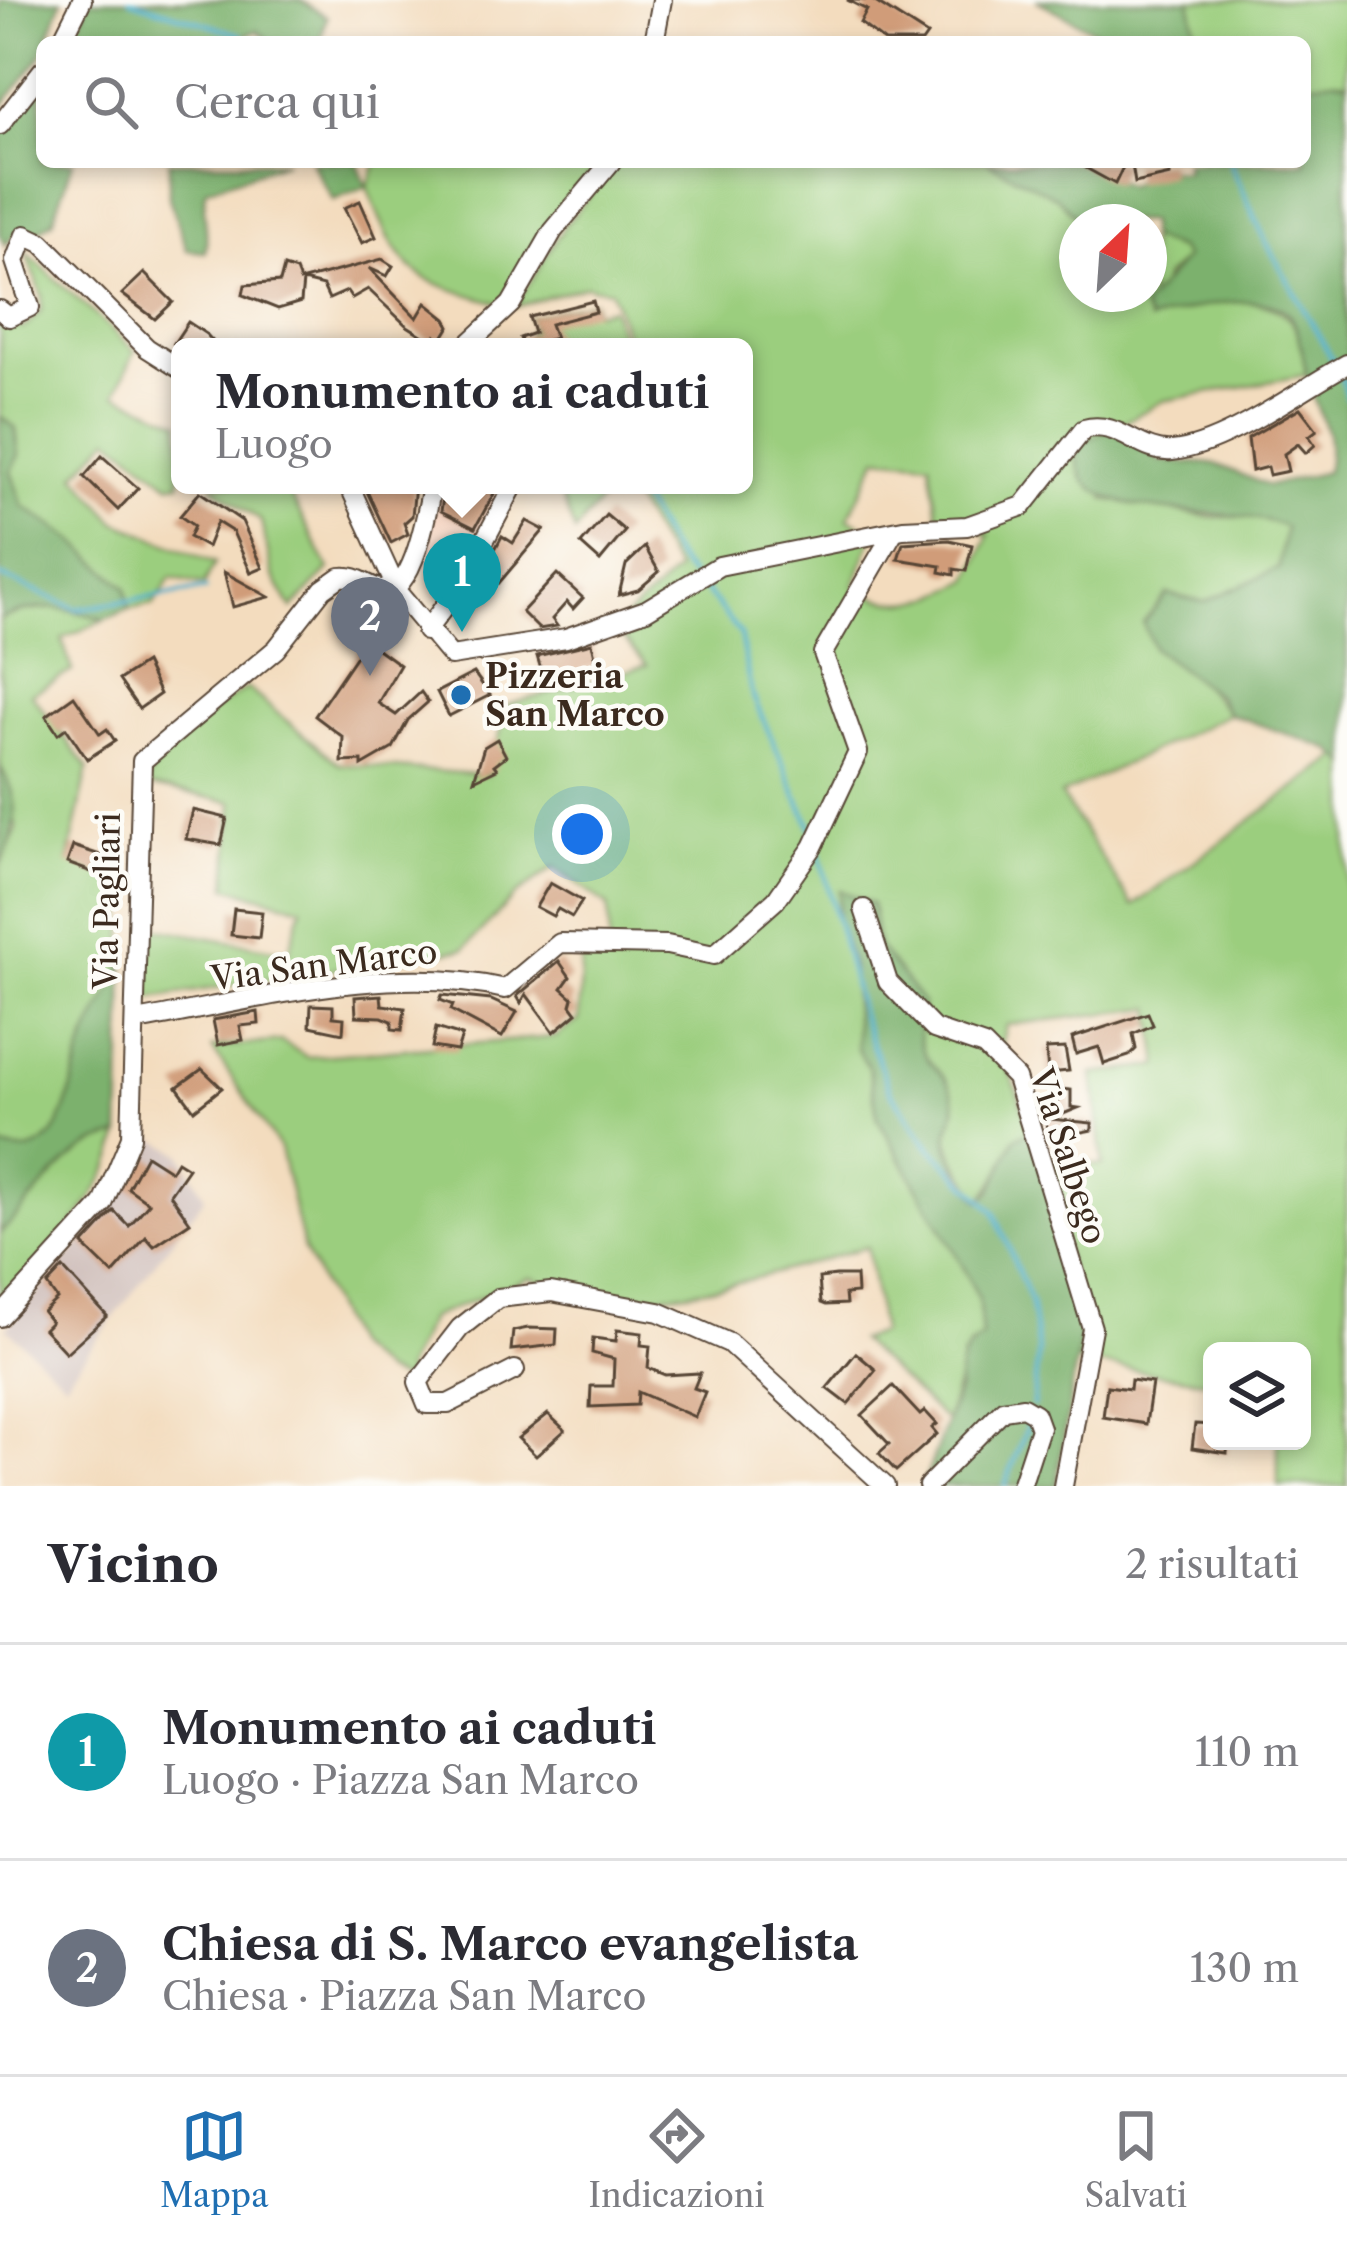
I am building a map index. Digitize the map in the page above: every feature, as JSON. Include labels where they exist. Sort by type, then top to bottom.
[{"type":"street","points":[[64,36],[82,0]]},
{"type":"street","points":[[655,36],[658,2]]},
{"type":"street","points":[[0,125],[36,79]]},
{"type":"street","points":[[474,338],[511,304],[553,231],[605,168]]},
{"type":"street","points":[[0,310],[8,317],[30,307],[15,261],[26,236],[42,243],[148,348],[171,363]]},
{"type":"street","points":[[353,494],[392,588],[451,656],[566,638],[646,610],[719,566],[892,533],[967,526],[1023,506],[1084,429],[1120,431],[1166,452],[1181,449],[1239,425],[1340,368]]},
{"type":"street","points":[[392,588],[410,568],[430,494]]},
{"type":"street","points":[[426,632],[460,586],[509,494]]},
{"type":"street","name":"Via San Marco","points":[[136,1022],[388,982],[464,980],[505,989],[560,943],[667,945],[714,955],[776,900],[817,839],[858,752],[823,653],[892,533]]},
{"type":"street","name":"Via Pagliari","points":[[0,1317],[113,1188],[131,1137],[142,760],[276,650],[323,589],[340,577],[351,575],[392,588]]},
{"type":"street","name":"Via Salbego","points":[[864,909],[887,982],[934,1028],[984,1046],[1016,1078],[1092,1328],[1063,1486]]},
{"type":"street","points":[[515,1370],[448,1404],[427,1404],[418,1382],[460,1328],[498,1298],[551,1292],[659,1312],[729,1343],[885,1486]]},
{"type":"street","points":[[928,1486],[1003,1410],[1029,1411],[1040,1428],[1021,1486]]},
{"type":"shaded area","points":[[430,494],[501,494],[453,584],[437,582],[415,563]]},
{"type":"shaded area","points":[[144,1133],[181,1153],[205,1197],[65,1382],[6,1328],[84,1240],[121,1188]]},
{"type":"green space","points":[[0,0],[62,0],[48,36],[36,36],[36,62],[0,109]]},
{"type":"green space","points":[[90,0],[300,0],[327,17],[322,36],[264,36],[257,31],[243,36],[74,36]]},
{"type":"green space","points":[[1036,0],[1190,0],[1197,36],[1105,36]]},
{"type":"green space","points":[[1190,0],[1347,0],[1347,82],[1311,83],[1311,36],[1197,36]]},
{"type":"green space","points":[[1311,82],[1347,82],[1347,763],[1330,749],[1229,714],[1217,695],[1154,649],[1143,623],[1167,594],[1204,602],[1279,568],[1285,527],[1239,516],[1124,503],[1085,481],[1075,446],[1117,426],[1160,461],[1216,464],[1268,486],[1326,472],[1326,430],[1309,387],[1292,319],[1281,308],[1246,301],[1149,321],[1144,312],[1167,312],[1167,279],[1185,258],[1179,249],[1167,245],[1167,204],[1064,204],[999,168],[1088,168],[1128,186],[1152,169],[1311,168]]},
{"type":"green space","points":[[36,93],[36,168],[71,168],[53,221],[35,233],[15,234],[5,246],[0,234],[1,134]]},
{"type":"green space","points":[[169,168],[268,168],[207,189],[205,252],[187,250],[169,198]]},
{"type":"green space","points":[[314,168],[359,168],[367,187],[333,200]]},
{"type":"green space","points":[[375,168],[597,168],[556,213],[502,304],[447,288],[413,270],[390,239],[367,187]]},
{"type":"green space","points":[[613,168],[999,168],[1066,204],[1059,204],[1059,312],[1152,312],[1149,321],[1202,307],[1252,302],[1274,308],[1290,320],[1302,342],[1306,375],[1163,401],[1117,426],[1105,499],[1210,517],[1266,517],[1286,527],[1279,568],[1204,603],[1200,681],[1229,714],[1061,795],[1133,906],[1339,756],[1347,763],[1347,1486],[1278,1486],[1278,1450],[1311,1450],[1311,1342],[1203,1342],[1203,1381],[1077,1361],[1083,1319],[1040,1160],[1103,1165],[1093,1074],[1159,1066],[1152,1008],[1006,1025],[1001,1047],[1031,1130],[981,1201],[955,1159],[947,1135],[955,1108],[947,1084],[922,1058],[896,972],[878,946],[872,905],[840,891],[837,920],[852,965],[857,1048],[869,1068],[878,1119],[979,1299],[983,1338],[969,1346],[946,1421],[859,1340],[881,1333],[867,1247],[742,1281],[656,1295],[571,1290],[530,1277],[430,1318],[405,1369],[408,1382],[384,1373],[352,1346],[303,1247],[280,1149],[212,1048],[281,1041],[307,1057],[555,1037],[579,1020],[582,947],[610,947],[608,906],[554,867],[516,895],[464,949],[145,999],[145,926],[289,952],[302,907],[227,887],[233,802],[147,786],[173,740],[247,688],[339,764],[488,775],[508,705],[647,665],[614,628],[677,571],[630,494],[753,494],[753,338],[627,338],[611,290],[585,286],[515,307],[564,226]],"holes":[[[878,457],[930,462],[938,515],[989,535],[970,580],[940,594],[898,602],[854,586],[874,532],[848,518]]]},
{"type":"green space","points":[[1167,245],[1179,249],[1185,258],[1167,274]]},
{"type":"green space","points":[[26,252],[135,351],[116,394],[171,418],[171,484],[110,437],[76,475],[116,522],[215,563],[204,585],[171,578],[154,605],[129,609],[126,588],[72,539],[23,506],[11,472],[19,455],[16,428],[0,416],[0,325],[24,328],[41,311],[42,296]]},
{"type":"green space","points":[[593,301],[596,312],[612,308],[621,338],[525,338],[532,328],[529,317]]},
{"type":"green space","points":[[0,416],[15,427],[19,455],[11,472],[23,506],[72,539],[126,588],[129,609],[104,620],[52,608],[0,619]]},
{"type":"green space","points":[[223,494],[290,494],[329,569],[292,609],[273,576],[261,521]]},
{"type":"green space","points":[[560,494],[606,494],[575,532]]},
{"type":"green space","points":[[68,607],[104,620],[62,639],[72,671],[31,694],[88,768],[68,862],[124,870],[124,974],[63,1130],[39,1155],[0,1154],[0,865],[17,829],[0,766],[0,619],[23,611]]},
{"type":"green space","points":[[0,766],[12,792],[15,816],[0,865]]},
{"type":"green space","points":[[840,890],[872,904],[878,946],[923,1003],[920,1041],[945,1079],[955,1105],[948,1133],[950,1151],[980,1201],[991,1192],[1015,1138],[1031,1130],[1083,1319],[1056,1486],[923,1486],[959,1388],[963,1359],[982,1338],[979,1299],[878,1119],[869,1068],[857,1048],[852,965],[837,920]]},
{"type":"green space","points":[[124,963],[120,1136],[101,1140],[69,1160],[0,1233],[0,1146],[21,1150],[51,1136],[67,1103],[87,1037]]},
{"type":"green space","points":[[120,1136],[87,1205],[0,1304],[0,1233],[69,1160],[101,1140]]},
{"type":"building","points":[[847,0],[872,0],[927,35],[877,36],[860,23],[867,10]]},
{"type":"building","points":[[1086,168],[1123,168],[1115,184]]},
{"type":"building","points":[[1132,168],[1169,168],[1170,175],[1135,183]]},
{"type":"building","points":[[360,201],[376,237],[362,243],[344,208]]},
{"type":"building","points":[[382,259],[393,266],[387,276],[369,268],[417,318],[426,303],[450,326],[443,338],[427,338],[368,289],[352,298],[347,291],[329,299],[323,286],[303,281],[301,302],[278,309],[243,295],[245,285],[280,282],[284,267],[296,271],[300,281]]},
{"type":"building","points":[[144,273],[173,302],[155,319],[122,294]]},
{"type":"building","points":[[593,301],[596,312],[550,324],[555,338],[520,338],[534,333],[529,317]]},
{"type":"building","points":[[188,322],[210,338],[177,338]]},
{"type":"building","points":[[1300,408],[1317,430],[1309,436],[1315,445],[1306,453],[1298,444],[1284,454],[1288,471],[1269,475],[1267,467],[1252,471],[1248,438]]},
{"type":"building","points":[[102,456],[138,488],[118,510],[84,477]]},
{"type":"building","points":[[203,494],[242,521],[263,568],[251,573],[233,532],[217,522],[207,547],[189,537],[194,526],[180,516]]},
{"type":"building","points":[[368,494],[414,494],[412,516],[404,523],[408,534],[391,543]]},
{"type":"building","points":[[444,494],[494,494],[475,528],[441,511]]},
{"type":"building","points":[[606,515],[625,531],[600,561],[581,544]]},
{"type":"building","points":[[527,521],[544,530],[499,583],[485,568],[502,536],[513,543]]},
{"type":"building","points":[[949,540],[972,545],[966,571],[954,569],[954,575],[940,572],[941,566],[898,559],[903,543]]},
{"type":"building","points":[[645,547],[659,572],[638,590],[619,595],[626,565]]},
{"type":"building","points":[[224,572],[269,597],[233,607]]},
{"type":"building","points":[[557,574],[583,598],[573,609],[567,602],[552,619],[557,626],[539,629],[522,612]]},
{"type":"building","points":[[592,643],[597,666],[544,679],[537,656]]},
{"type":"building","points":[[371,644],[400,665],[378,703],[396,715],[421,692],[428,702],[408,720],[393,748],[362,766],[362,761],[342,762],[343,737],[315,716],[360,650]]},
{"type":"building","points":[[145,663],[160,694],[139,709],[119,680]]},
{"type":"building","name":"Pizzeria San Marco","points":[[474,673],[490,695],[449,716],[437,692]]},
{"type":"building","points":[[74,696],[100,734],[107,729],[115,741],[87,759],[66,728],[58,734],[46,716]]},
{"type":"building","points":[[497,739],[506,756],[494,765],[497,769],[474,780],[484,747]]},
{"type":"building","points":[[193,810],[227,818],[221,845],[186,839]]},
{"type":"building","points":[[73,846],[115,860],[108,878],[67,863]]},
{"type":"building","points":[[550,883],[582,901],[572,917],[558,909],[553,916],[536,907]]},
{"type":"building","points":[[234,909],[262,912],[259,938],[231,935]]},
{"type":"building","points":[[559,961],[570,977],[562,988],[573,998],[571,1005],[577,1013],[554,1032],[526,994],[521,1003],[517,996]]},
{"type":"building","points":[[381,995],[382,1005],[405,1008],[402,1030],[392,1029],[392,1021],[382,1017],[356,1016],[355,997]]},
{"type":"building","points":[[442,995],[491,1000],[517,1012],[502,1037],[451,1010],[453,1005],[440,1000]]},
{"type":"building","points":[[311,1005],[333,1006],[333,1017],[344,1018],[343,1033],[310,1026]]},
{"type":"building","points":[[258,1012],[259,1024],[240,1026],[243,1040],[218,1045],[213,1020]]},
{"type":"building","points":[[1148,1013],[1153,1025],[1133,1034],[1136,1049],[1129,1056],[1104,1064],[1099,1047],[1076,1054],[1072,1038]]},
{"type":"building","points":[[436,1028],[462,1036],[457,1051],[432,1047]]},
{"type":"building","points":[[1065,1048],[1069,1071],[1048,1073],[1046,1049]]},
{"type":"building","points":[[202,1069],[222,1088],[194,1110],[177,1087]]},
{"type":"building","points":[[1060,1089],[1071,1090],[1071,1107],[1078,1108],[1051,1119],[1092,1123],[1092,1130],[1062,1136],[1061,1131],[1047,1131],[1045,1108],[1056,1107]]},
{"type":"building","points":[[146,1155],[171,1171],[177,1161],[188,1168],[170,1194],[190,1222],[154,1246],[146,1237],[113,1274],[83,1245],[114,1211],[129,1226],[149,1203],[128,1188]]},
{"type":"building","points":[[63,1268],[107,1316],[66,1353],[44,1329],[51,1322],[43,1312],[57,1299],[47,1285]]},
{"type":"building","points":[[856,1276],[857,1293],[845,1294],[846,1304],[821,1303],[819,1278]]},
{"type":"building","points":[[557,1329],[556,1345],[511,1350],[513,1331]]},
{"type":"building","points":[[617,1330],[642,1333],[641,1345],[650,1346],[648,1368],[665,1375],[700,1373],[694,1388],[705,1392],[695,1417],[638,1392],[637,1405],[590,1407],[591,1386],[613,1386],[614,1359],[592,1353],[593,1338],[616,1341]]},
{"type":"building","points":[[856,1353],[876,1370],[848,1404],[827,1388]]},
{"type":"building","points":[[1131,1380],[1152,1383],[1146,1424],[1103,1417],[1107,1386],[1130,1389]]},
{"type":"building","points":[[893,1386],[920,1415],[925,1411],[937,1424],[932,1428],[937,1434],[896,1471],[879,1453],[889,1444],[862,1415]]},
{"type":"building","points":[[548,1414],[565,1430],[536,1456],[518,1438]]},
{"type":"building","points":[[1195,1424],[1203,1424],[1203,1450],[1192,1448]]},
{"type":"waterway","points":[[130,0],[241,35]]},
{"type":"waterway","points":[[1233,168],[1265,240],[1335,364]]},
{"type":"waterway","points":[[1340,374],[1347,398]]},
{"type":"waterway","points":[[636,494],[691,576]]},
{"type":"waterway","points":[[0,576],[77,609],[206,589]]},
{"type":"waterway","points":[[702,586],[740,634],[751,692],[812,829]]},
{"type":"waterway","points":[[819,851],[863,1021],[890,1091],[929,1146],[994,1211],[1031,1303],[1038,1351],[1033,1405]]},
{"type":"waterway","points":[[1005,1486],[1029,1422]]},
{"type":"place","name":"Monumento ai caduti","points":[[462,632]]},
{"type":"place","name":"Chiesa di S. Marco evangelista","points":[[370,676]]},
{"type":"place","name":"Pizzeria San Marco","points":[[461,695]]}]
